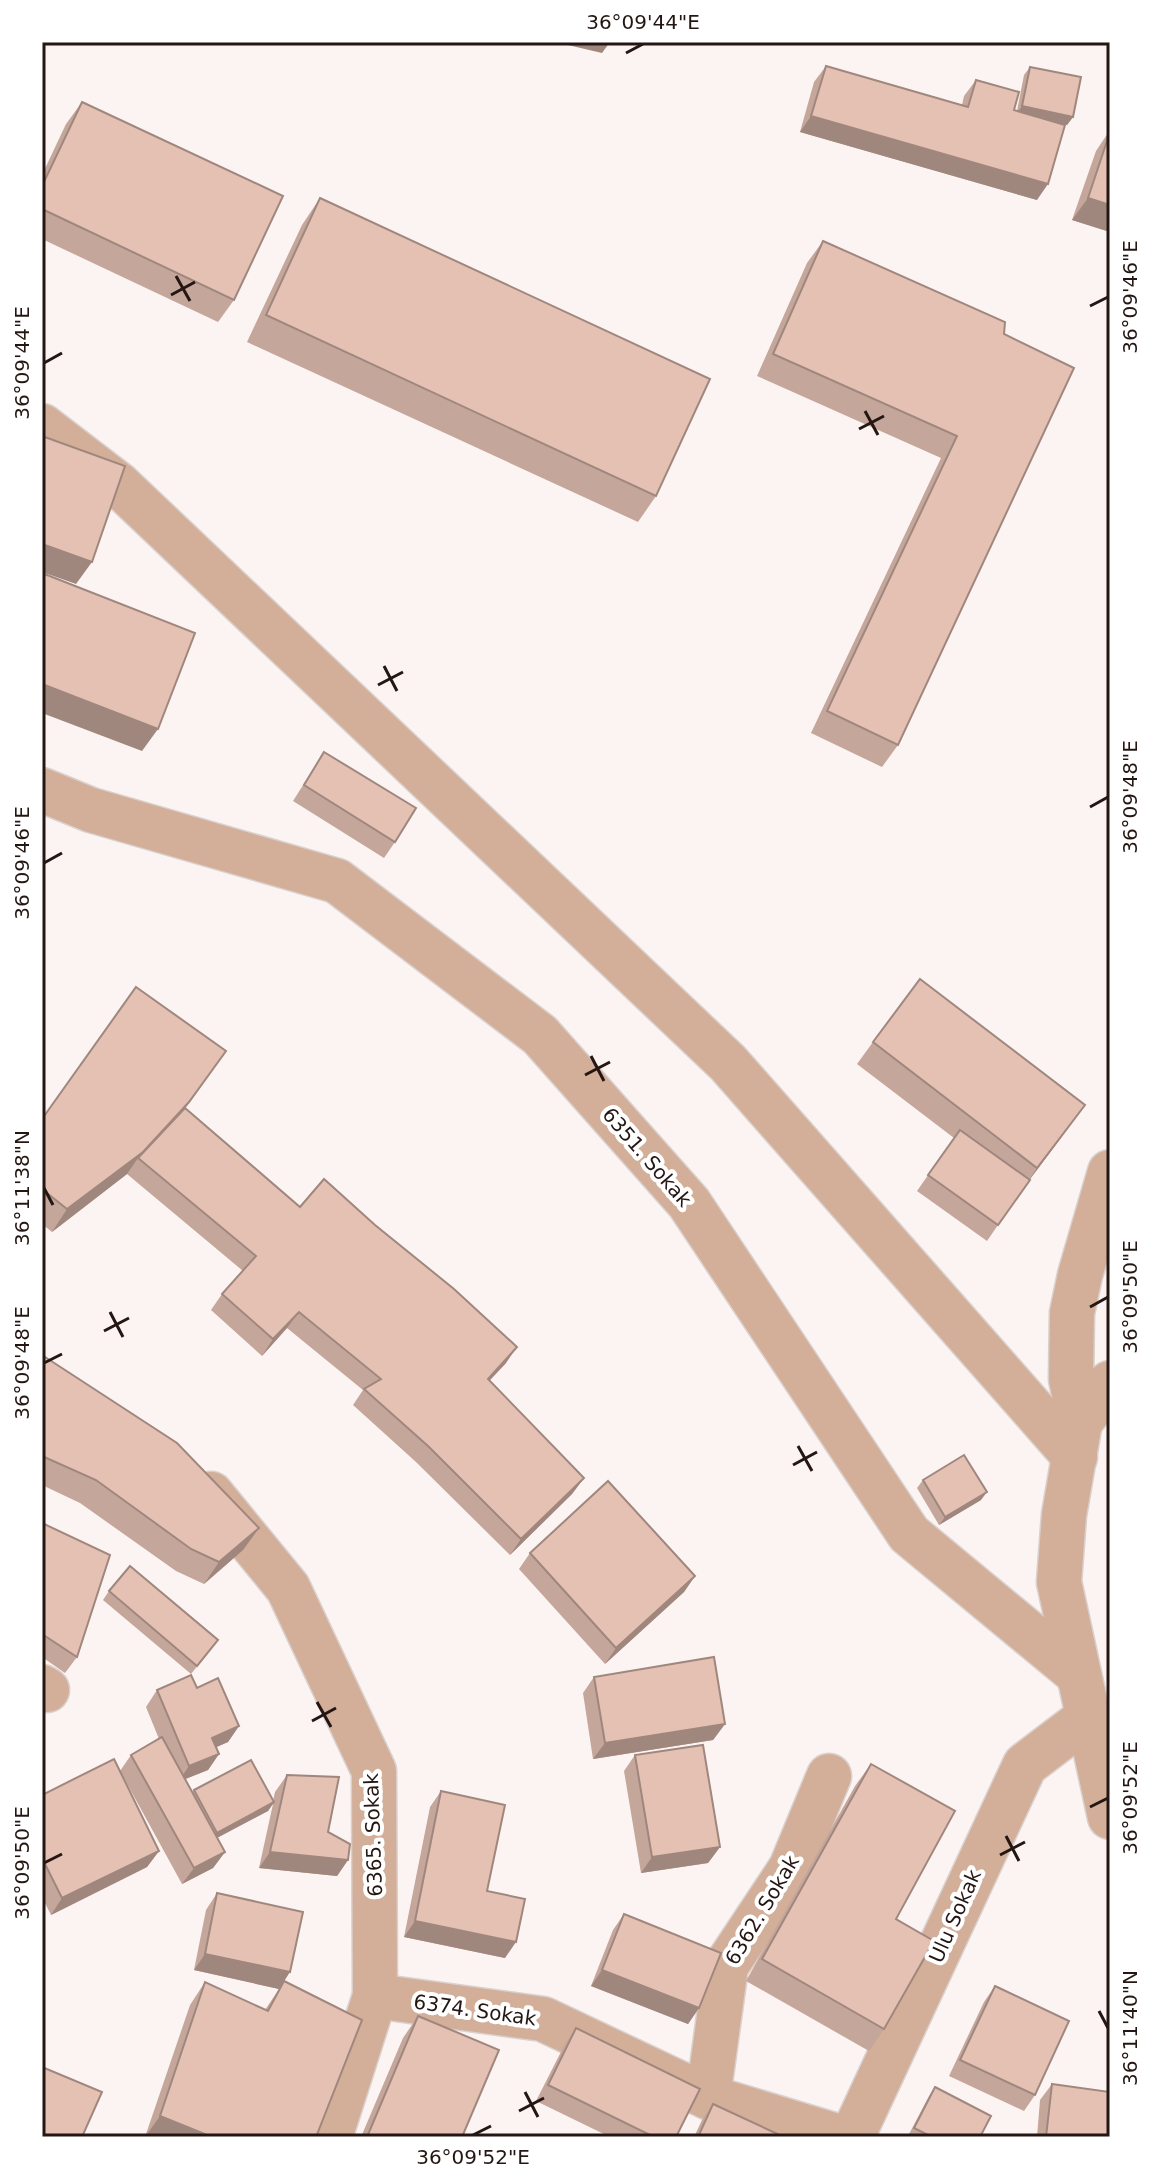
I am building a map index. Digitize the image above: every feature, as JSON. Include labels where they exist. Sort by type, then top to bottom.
[{"type":"street","points":[[42,426],[119,485],[728,1063],[1078,1440]]},
{"type":"street","name":"6351. Sokak","points":[[42,790],[91,810],[337,881],[540,1035],[689,1203],[909,1534],[1077,1673]]},
{"type":"street","points":[[1108,1797],[1087,1718],[1059,1582],[1064,1515],[1078,1440],[1071,1379],[1072,1313],[1110,1172]]},
{"type":"street","points":[[1078,1440],[1110,1383]]},
{"type":"street","name":"6365. Sokak","points":[[180,1463],[193,1471],[288,1588],[374,1771],[375,1996],[330,2137]]},
{"type":"street","name":"Ulu Sokak","points":[[852,2137],[1025,1765],[1087,1718]]},
{"type":"street","name":"6362. Sokak","points":[[708,2097],[726,1966],[791,1868],[829,1776]]},
{"type":"street","name":"6374. Sokak","points":[[375,1996],[543,2019],[708,2097],[840,2137]]},
{"type":"building","points":[[826,66],[968,107],[976,80],[1019,92],[1014,110],[1065,125],[1048,184],[811,116]]},
{"type":"building","points":[[1030,67],[1081,77],[1073,117],[1022,106]]},
{"type":"building","points":[[82,102],[283,196],[234,300],[42,209],[42,186]]},
{"type":"building","points":[[1110,132],[1110,205],[1088,198]]},
{"type":"building","points":[[320,198],[710,379],[656,496],[266,315]]},
{"type":"building","points":[[823,241],[1005,322],[1004,334],[1074,368],[898,745],[827,711],[957,436],[773,354]]},
{"type":"building","points":[[42,436],[125,466],[92,562],[42,544]]},
{"type":"building","points":[[42,573],[195,633],[158,729],[42,684]]},
{"type":"building","points":[[324,752],[416,808],[395,842],[304,785]]},
{"type":"building","points":[[920,979],[1085,1105],[1037,1168],[873,1042]]},
{"type":"building","points":[[136,987],[226,1051],[189,1102],[143,1152],[67,1209],[42,1189],[42,1119]]},
{"type":"building","points":[[185,1108],[300,1207],[324,1179],[517,1347],[488,1379],[584,1478],[521,1539],[428,1446],[364,1389],[381,1379],[299,1312],[273,1339],[222,1294],[256,1256],[138,1158]]},
{"type":"building","points":[[960,1130],[1030,1180],[998,1225],[928,1175]]},
{"type":"building","points":[[42,1355],[177,1443],[259,1528],[219,1562],[191,1549],[96,1480],[42,1456]]},
{"type":"building","points":[[964,1455],[987,1492],[945,1517],[923,1480]]},
{"type":"building","points":[[608,1481],[695,1576],[616,1648],[530,1553]]},
{"type":"building","points":[[42,1523],[110,1555],[77,1657],[42,1634]]},
{"type":"building","points":[[130,1566],[218,1640],[197,1666],[109,1591]]},
{"type":"building","points":[[714,1657],[725,1724],[605,1743],[594,1677]]},
{"type":"building","points":[[191,1675],[197,1688],[218,1678],[239,1726],[212,1738],[219,1754],[189,1766],[157,1690]]},
{"type":"building","points":[[162,1737],[225,1852],[194,1868],[131,1755]]},
{"type":"building","points":[[703,1745],[720,1847],[652,1857],[635,1755]]},
{"type":"building","points":[[114,1759],[159,1851],[62,1898],[42,1858],[42,1795]]},
{"type":"building","points":[[251,1760],[274,1802],[217,1833],[194,1790]]},
{"type":"building","points":[[871,1764],[955,1811],[896,1919],[934,1941],[884,2029],[762,1959]]},
{"type":"building","points":[[287,1775],[339,1777],[328,1832],[350,1844],[348,1860],[270,1852]]},
{"type":"building","points":[[441,1791],[505,1805],[487,1891],[525,1899],[516,1942],[415,1921]]},
{"type":"building","points":[[217,1893],[303,1912],[290,1972],[205,1954]]},
{"type":"building","points":[[624,1914],[721,1953],[699,2008],[602,1970]]},
{"type":"building","points":[[284,1981],[362,2020],[316,2137],[212,2137],[160,2116],[205,1982],[268,2011]]},
{"type":"building","points":[[995,1986],[1069,2021],[1035,2095],[960,2060]]},
{"type":"building","points":[[418,2016],[499,2050],[462,2137],[367,2137]]},
{"type":"building","points":[[576,2028],[700,2089],[676,2137],[654,2137],[548,2085]]},
{"type":"building","points":[[42,2067],[102,2092],[82,2137],[42,2137]]},
{"type":"building","points":[[1052,2084],[1110,2092],[1110,2137],[1046,2137]]},
{"type":"building","points":[[935,2087],[991,2116],[980,2137],[932,2137],[914,2128]]},
{"type":"building","points":[[713,2104],[784,2137],[698,2137]]}]
